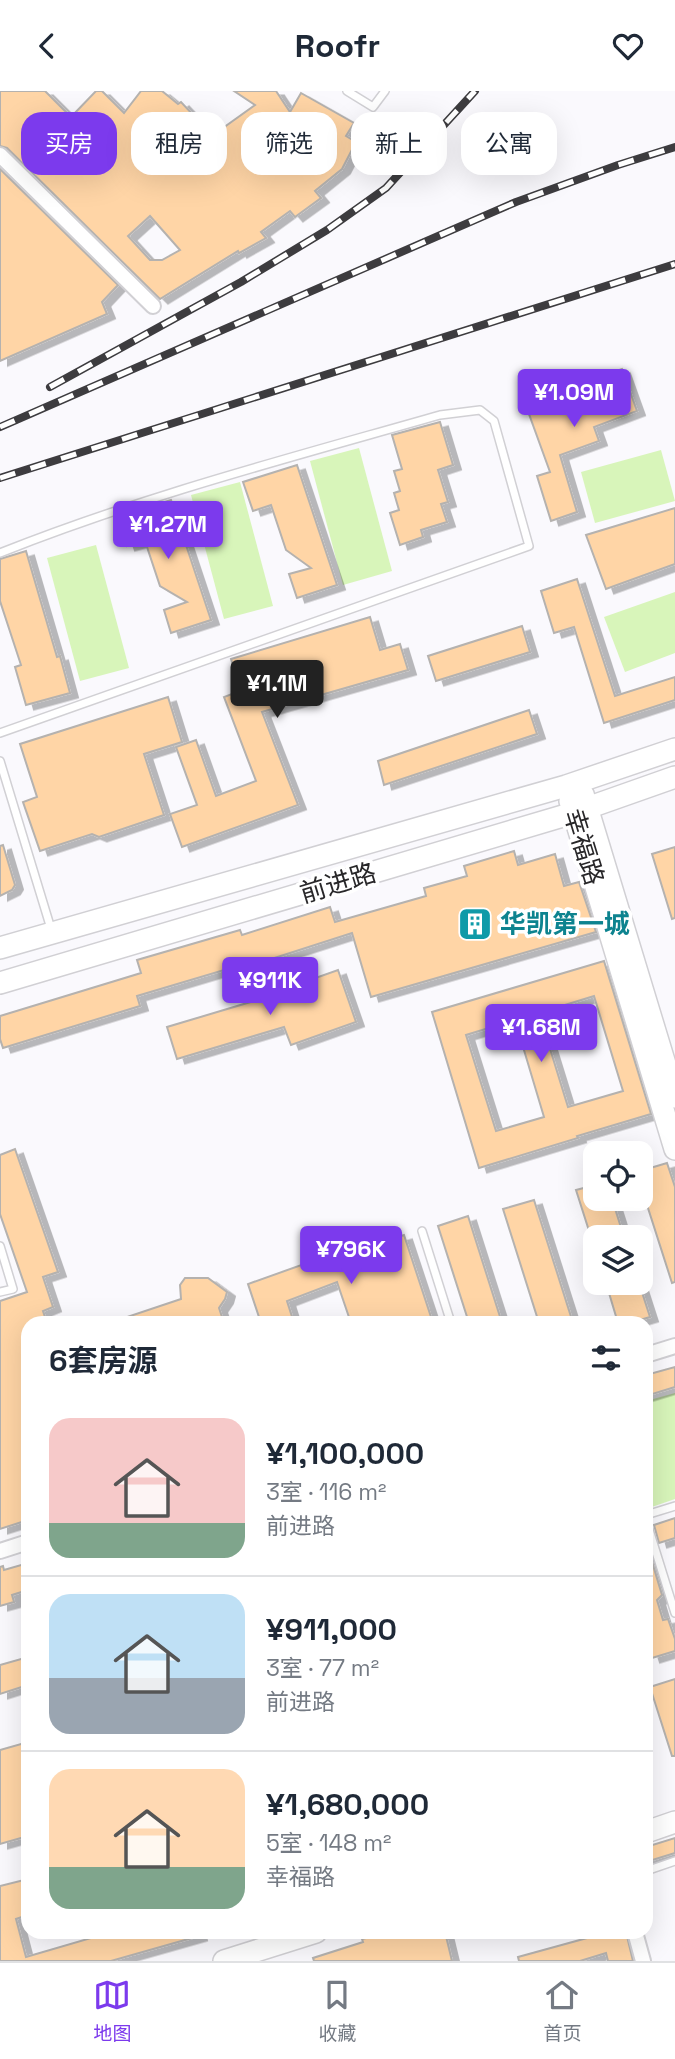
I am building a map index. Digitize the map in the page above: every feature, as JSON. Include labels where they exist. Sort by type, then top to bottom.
[{"type":"main road","name":"前进路","points":[[0,948],[573,784],[675,749]]},
{"type":"main road","name":"前进路","points":[[0,983],[580,810],[675,777]]},
{"type":"main road","name":"幸福路","points":[[573,784],[675,1149]]},
{"type":"main road","name":"幸福路","points":[[580,810],[675,1097]]},
{"type":"main road","points":[[653,1830],[675,1822]]},
{"type":"main road","points":[[224,1961],[269,1939]]},
{"type":"street","points":[[0,155],[153,306]]},
{"type":"street","points":[[653,1353],[675,1346]]},
{"type":"street","points":[[0,1551],[21,1544]]},
{"type":"street","points":[[637,1939],[643,1961]]},
{"type":"lane","points":[[347,91],[373,107],[384,91]]},
{"type":"lane","points":[[0,553],[39,537],[204,482],[440,415],[480,409],[495,421],[530,547],[0,733]]},
{"type":"lane","points":[[0,761],[52,933]]},
{"type":"lane","points":[[422,1231],[449,1316]]},
{"type":"lane","points":[[0,1246],[13,1289],[0,1292]]},
{"type":"lane","points":[[653,1515],[675,1506]]},
{"type":"lane","points":[[653,1541],[675,1613]]},
{"type":"lane","points":[[653,1869],[675,1861]]},
{"type":"green space","points":[[359,448],[392,571],[343,585],[310,461]]},
{"type":"green space","points":[[661,450],[675,501],[595,523],[581,472]]},
{"type":"green space","points":[[240,482],[273,606],[224,619],[191,495]]},
{"type":"green space","points":[[96,545],[129,668],[80,681],[47,558]]},
{"type":"green space","points":[[675,592],[675,653],[625,672],[604,617]]},
{"type":"green space","points":[[675,1393],[675,1499],[653,1507],[653,1399]]},
{"type":"building","points":[[0,91],[45,91],[66,112],[21,112],[21,162],[7,148],[0,146]]},
{"type":"building","points":[[96,91],[102,91],[124,113],[141,91],[162,91],[178,104],[181,102],[190,112],[131,112],[131,175],[227,175],[227,125],[241,115],[241,175],[335,175],[315,191],[321,198],[295,217],[290,211],[261,232],[266,238],[239,253],[238,251],[160,299],[34,175],[117,175],[117,112],[76,112]],"holes":[[[150,216],[180,250],[162,260],[150,260],[128,236]]]},
{"type":"building","points":[[234,91],[276,91],[290,112],[245,112],[255,105]]},
{"type":"building","points":[[301,93],[335,112],[290,112]]},
{"type":"building","points":[[337,113],[351,121],[351,128],[346,136],[351,139],[351,152],[337,173]]},
{"type":"building","points":[[0,169],[118,285],[102,302],[107,314],[0,361]]},
{"type":"building","points":[[622,369],[637,411],[594,427],[599,441],[560,455],[577,512],[551,521],[537,476],[550,472],[525,403]]},
{"type":"building","points":[[440,422],[453,465],[438,470],[448,502],[441,504],[447,522],[421,530],[423,537],[400,545],[390,513],[399,510],[394,493],[400,491],[394,471],[402,469],[392,435]]},
{"type":"building","points":[[297,465],[337,585],[297,598],[289,574],[311,568],[286,550],[271,505],[253,511],[243,482]]},
{"type":"building","points":[[171,500],[211,620],[171,633],[164,610],[187,602],[160,586],[145,541],[127,546],[117,517]]},
{"type":"building","points":[[675,508],[675,564],[606,589],[586,535]]},
{"type":"building","points":[[26,551],[70,693],[26,705],[15,667],[21,665],[0,601],[0,559]]},
{"type":"building","points":[[577,579],[615,696],[675,677],[675,700],[604,723],[574,627],[554,633],[541,591]]},
{"type":"building","points":[[370,617],[380,650],[400,644],[408,670],[262,712],[298,805],[182,847],[170,814],[197,805],[176,747],[196,740],[216,796],[256,781],[224,697],[240,691],[231,659]]},
{"type":"building","points":[[522,626],[530,652],[436,681],[428,656]]},
{"type":"building","points":[[168,697],[182,742],[144,754],[164,815],[99,837],[92,834],[40,851],[23,802],[37,797],[20,744]]},
{"type":"building","points":[[529,710],[537,734],[384,785],[378,761]]},
{"type":"building","points":[[3,845],[15,885],[12,890],[0,896],[0,846]]},
{"type":"building","points":[[675,847],[675,918],[672,919],[652,854]]},
{"type":"building","name":"华凯第一城","points":[[514,851],[518,865],[555,854],[564,886],[579,882],[596,932],[371,997],[352,933],[262,962],[261,959],[137,996],[140,1006],[3,1048],[0,1039],[0,1016],[141,973],[137,960],[240,930],[242,935],[330,907],[335,922],[426,896],[424,888],[467,876],[464,866]]},
{"type":"building","points":[[604,961],[651,1114],[479,1168],[432,1012]],"holes":[[[594,996],[623,1091],[568,1107],[539,1013]],[[515,1020],[544,1117],[496,1131],[466,1035]]]},
{"type":"building","points":[[338,970],[356,1022],[291,1045],[284,1027],[177,1059],[167,1027],[274,995],[273,993]]},
{"type":"building","points":[[15,1149],[58,1272],[43,1277],[53,1307],[43,1311],[45,1316],[21,1316],[21,1522],[0,1529],[0,1301],[27,1292],[0,1214],[0,1155]]},
{"type":"building","points":[[667,1163],[675,1187],[675,1282],[672,1283],[649,1211],[653,1211],[653,1167]]},
{"type":"building","points":[[583,1188],[583,1211],[616,1211],[620,1225],[587,1225],[576,1190]]},
{"type":"building","points":[[534,1200],[571,1316],[537,1316],[503,1209]]},
{"type":"building","points":[[468,1216],[500,1316],[467,1316],[438,1226]]},
{"type":"building","points":[[404,1235],[431,1316],[349,1316],[337,1282],[287,1301],[292,1316],[259,1316],[248,1284],[352,1247],[353,1251]]},
{"type":"building","points":[[185,1278],[208,1278],[227,1292],[219,1308],[222,1316],[130,1316],[181,1299],[180,1285]]},
{"type":"building","points":[[610,1295],[643,1295],[650,1316],[616,1316]]},
{"type":"building","points":[[675,1367],[675,1387],[653,1394],[653,1373]]},
{"type":"building","points":[[675,1518],[675,1538],[659,1543],[654,1525]]},
{"type":"building","points":[[21,1565],[21,1592],[12,1595],[14,1602],[0,1606],[0,1567],[3,1566],[4,1570]]},
{"type":"building","points":[[653,1565],[662,1595],[657,1600],[663,1620],[668,1619],[675,1639],[675,1651],[653,1658]]},
{"type":"building","points":[[21,1659],[21,1687],[0,1694],[0,1665]]},
{"type":"building","points":[[675,1679],[675,1756],[672,1756],[653,1696],[653,1686]]},
{"type":"building","points":[[21,1744],[21,1838],[0,1844],[0,1750]]},
{"type":"building","points":[[675,1838],[675,1853],[653,1860],[653,1845]]},
{"type":"building","points":[[21,1881],[21,1917],[16,1919],[26,1957],[87,1939],[188,1939],[111,1961],[0,1961],[0,1886]]},
{"type":"building","points":[[362,1939],[447,1939],[452,1961],[314,1961],[313,1958],[363,1942]]},
{"type":"building","points":[[583,1939],[628,1939],[633,1961],[608,1961],[606,1953],[580,1961],[519,1961],[518,1957]]},
{"type":"railway","points":[[50,387],[241,282],[327,230],[386,188],[475,91]]},
{"type":"railway","points":[[0,427],[516,202],[675,147]]},
{"type":"railway","points":[[0,478],[675,264]]},
{"type":"place","name":"华凯第一城","points":[[475,924]]}]
